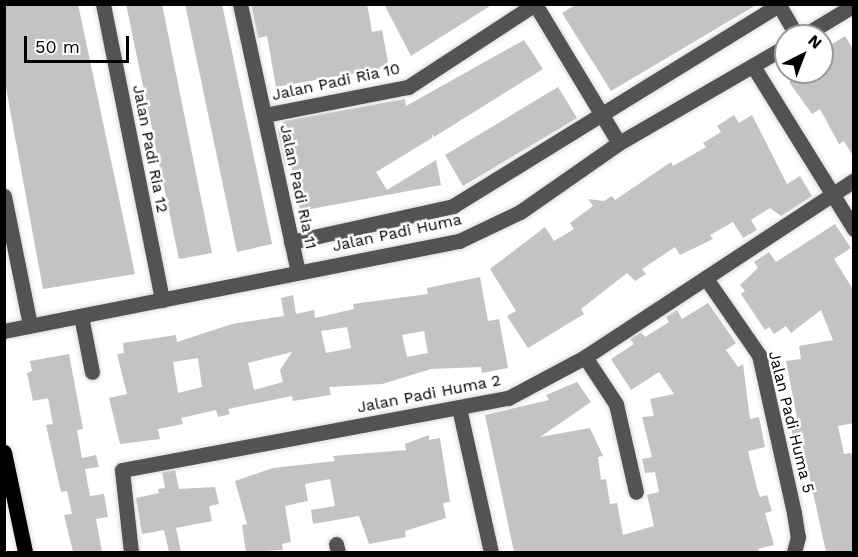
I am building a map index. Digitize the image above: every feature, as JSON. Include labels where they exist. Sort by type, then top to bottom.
[{"type":"main road","points":[[4,452],[25,552]]},
{"type":"street","name":"Jalan Padi Ria 12","points":[[103,4],[162,300]]},
{"type":"street","name":"Jalan Padi Ria 11","points":[[240,4],[298,272]]},
{"type":"street","name":"Jalan Padi Ria 10","points":[[265,116],[408,87],[535,4]]},
{"type":"street","points":[[535,4],[619,143]]},
{"type":"street","name":"Jalan Padi Huma","points":[[291,242],[453,206],[780,5]]},
{"type":"street","points":[[780,5],[790,24]]},
{"type":"street","points":[[823,24],[854,5]]},
{"type":"street","name":"Jalan Padi Huma","points":[[4,331],[459,242],[520,212],[619,143],[774,53]]},
{"type":"street","points":[[753,66],[854,229]]},
{"type":"street","name":"Jalan Padi Huma 2","points":[[132,552],[122,470],[459,408],[524,391],[585,357],[707,280],[854,180]]},
{"type":"street","points":[[4,196],[30,326]]},
{"type":"street","name":"Jalan Padi Huma 5","points":[[707,280],[759,355],[794,513],[795,551]]},
{"type":"street","points":[[81,316],[92,372]]},
{"type":"street","points":[[585,357],[616,404],[636,492]]},
{"type":"street","points":[[459,408],[491,552]]},
{"type":"building","points":[[4,4],[78,4],[135,274],[43,289],[4,77]]},
{"type":"building","points":[[126,4],[162,4],[212,253],[179,259]]},
{"type":"building","points":[[185,4],[222,4],[272,244],[237,252]]},
{"type":"building","points":[[251,4],[367,4],[372,32],[382,30],[389,67],[276,87],[267,36],[258,38]]},
{"type":"building","points":[[384,4],[493,4],[411,56]]},
{"type":"building","points":[[577,4],[758,4],[611,91],[562,13]]},
{"type":"building","points":[[845,36],[854,51],[854,158],[844,141],[839,144],[820,109],[812,114],[790,84],[834,84],[834,43]]},
{"type":"building","points":[[524,40],[543,69],[434,137],[432,134],[432,138],[376,172],[387,190],[436,160],[441,185],[300,211],[291,165],[285,166],[278,131],[284,121],[405,99],[406,106]]},
{"type":"building","points":[[558,87],[577,118],[463,186],[445,155]]},
{"type":"building","points":[[734,115],[739,123],[752,115],[787,184],[800,176],[812,196],[781,216],[770,208],[751,220],[757,230],[743,238],[733,222],[710,235],[713,239],[680,255],[675,247],[642,269],[646,274],[635,281],[627,273],[581,309],[584,314],[528,348],[507,316],[516,311],[490,269],[545,227],[554,241],[574,229],[570,223],[593,206],[588,199],[604,201],[612,196],[615,200],[671,162],[673,166],[706,147],[703,143],[721,132],[717,126]]},
{"type":"building","points":[[835,224],[851,248],[834,259],[854,291],[854,423],[838,426],[844,454],[851,453],[854,464],[854,552],[826,552],[804,451],[795,453],[790,419],[797,418],[786,361],[801,359],[799,346],[833,340],[821,310],[791,333],[786,326],[774,334],[769,327],[765,330],[741,294],[745,291],[740,285],[758,268],[754,262],[769,252],[776,262]]},
{"type":"building","points":[[480,277],[488,321],[499,319],[508,368],[482,373],[481,367],[431,369],[382,384],[329,387],[331,395],[293,401],[292,396],[228,409],[230,414],[218,417],[216,410],[181,418],[183,424],[158,429],[160,439],[120,444],[109,398],[127,394],[117,354],[124,353],[123,343],[176,335],[177,342],[232,324],[284,316],[281,298],[293,295],[296,314],[314,310],[315,318],[354,309],[353,304],[428,294],[427,288]],"holes":[[[347,327],[351,348],[326,353],[321,331]],[[424,331],[428,353],[407,357],[402,335]],[[292,352],[280,370],[283,382],[254,390],[248,363]],[[198,358],[202,387],[178,393],[173,362]]]},
{"type":"building","points":[[708,303],[736,343],[726,350],[738,367],[743,364],[750,419],[759,417],[765,447],[748,451],[760,497],[767,495],[772,511],[765,513],[774,545],[758,549],[760,552],[514,552],[485,415],[549,400],[546,395],[577,382],[591,402],[540,437],[590,428],[603,456],[598,457],[601,480],[606,479],[610,504],[617,503],[623,535],[654,526],[647,495],[659,492],[655,472],[645,473],[642,459],[652,457],[642,417],[654,416],[650,399],[674,394],[659,372],[631,390],[611,359],[634,344],[630,339],[641,332],[645,337],[669,322],[666,317],[677,310],[682,319]]},
{"type":"building","points":[[69,354],[83,429],[77,430],[82,458],[96,455],[99,467],[85,469],[90,496],[104,494],[108,517],[96,519],[102,552],[73,552],[64,515],[72,514],[67,491],[61,492],[46,425],[53,424],[48,398],[33,401],[27,373],[32,371],[30,361]]},
{"type":"building","points":[[429,435],[429,440],[440,438],[450,502],[443,503],[446,518],[405,531],[406,537],[369,544],[359,516],[313,524],[311,510],[335,506],[330,479],[305,484],[308,501],[285,506],[291,542],[282,544],[283,550],[246,552],[242,525],[247,524],[235,481],[273,468],[335,461],[333,456],[406,450],[405,444]]},
{"type":"building","points":[[175,470],[179,489],[215,487],[219,504],[209,506],[212,521],[176,528],[181,552],[169,552],[164,530],[142,534],[136,498],[159,493],[158,489],[165,488],[162,472]]}]
